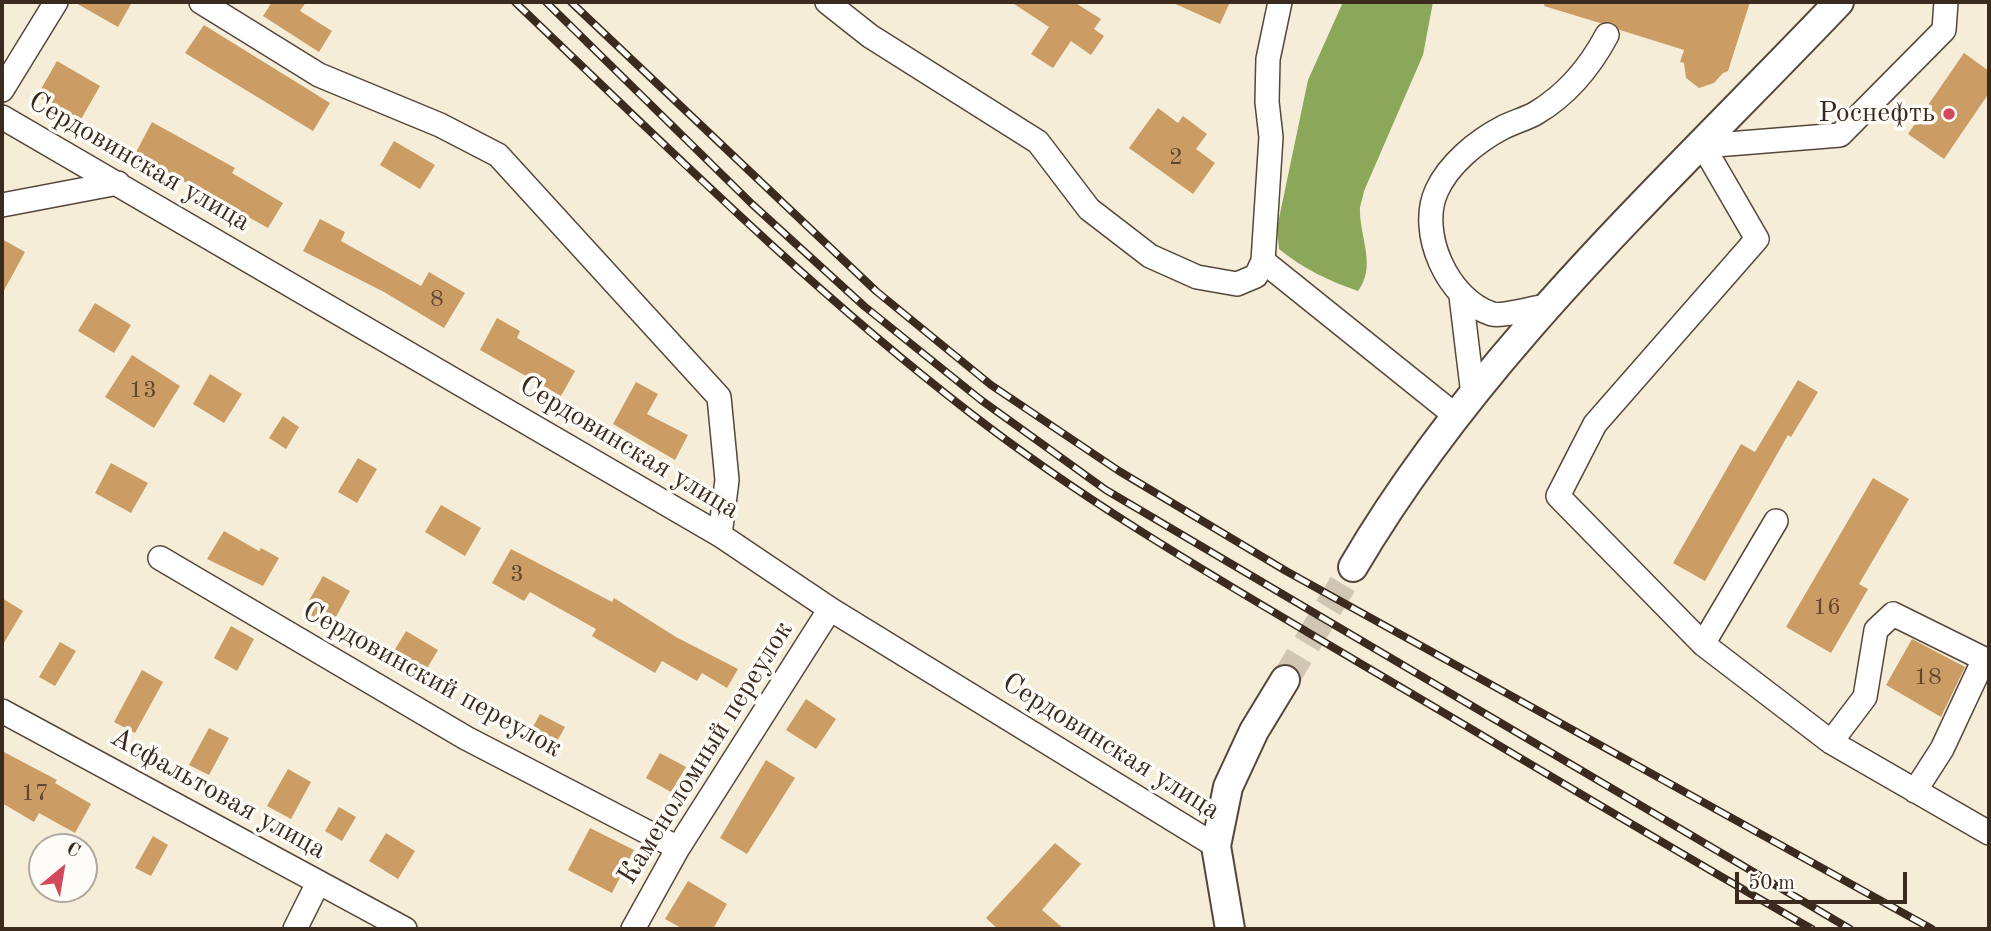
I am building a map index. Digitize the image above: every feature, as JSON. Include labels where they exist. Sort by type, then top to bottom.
[{"type":"main road","points":[[1353,567],[1388,507],[1465,405],[1579,270],[1703,146],[1839,2]]},
{"type":"main road","points":[[1226,927],[1216,846],[1228,786],[1254,731],[1286,680]]},
{"type":"street","points":[[2,90],[56,2]]},
{"type":"street","points":[[201,2],[319,75],[440,125],[498,155],[719,397],[727,480],[720,535]]},
{"type":"street","points":[[827,2],[870,36],[1038,142],[1089,209],[1150,256],[1198,277],[1237,284],[1256,276],[1263,261],[1271,137],[1267,102],[1268,59],[1280,2]]},
{"type":"street","points":[[1946,2],[1944,30],[1840,135],[1703,146],[1757,239],[1595,424],[1558,496],[1703,644],[1831,743],[1989,833]]},
{"type":"street","points":[[1465,405],[1461,296],[1442,264],[1430,226],[1436,191],[1451,169],[1465,155],[1500,129],[1536,113],[1563,94],[1592,63],[1607,35]]},
{"type":"street","name":"Сердовинская улица","points":[[2,117],[720,535],[830,609],[1216,846]]},
{"type":"street","points":[[2,205],[118,183]]},
{"type":"street","points":[[1263,261],[1465,405]]},
{"type":"street","points":[[1461,296],[1494,315],[1550,305]]},
{"type":"street","points":[[1703,644],[1776,521]]},
{"type":"street","name":"Сердовинский переулок","points":[[160,558],[466,738],[678,848]]},
{"type":"street","name":"Каменоломный переулок","points":[[633,929],[678,848],[830,609]]},
{"type":"street","points":[[1831,743],[1865,697],[1875,630],[1894,614],[1984,659],[1942,749],[1915,791]]},
{"type":"street","name":"Асфальтовая улица","points":[[2,711],[405,929]]},
{"type":"street","points":[[295,929],[318,883]]},
{"type":"green space","points":[[1343,2],[1433,2],[1423,55],[1364,191],[1360,210],[1367,263],[1358,291],[1316,273],[1279,249],[1277,228],[1308,80]]},
{"type":"building","points":[[74,2],[132,2],[118,27]]},
{"type":"building","points":[[272,2],[306,2],[300,11],[332,31],[319,52],[263,16]]},
{"type":"building","points":[[1011,2],[1074,2],[1101,19],[1094,29],[1104,36],[1091,55],[1071,41],[1053,68],[1031,54],[1049,27]]},
{"type":"building","points":[[1171,2],[1230,2],[1220,24]]},
{"type":"building","points":[[1545,2],[1750,2],[1728,71],[1714,83],[1699,88],[1686,78],[1684,63],[1680,62],[1684,50],[1620,30],[1613,23],[1600,23],[1544,6]]},
{"type":"building","points":[[204,25],[330,103],[313,131],[185,53]]},
{"type":"building","name":"Роснефть","points":[[1964,53],[1989,71],[1989,93],[1944,159],[1908,134]]},
{"type":"building","points":[[57,61],[100,86],[80,121],[37,96]]},
{"type":"building","points":[[1158,108],[1178,123],[1183,116],[1207,134],[1196,149],[1215,163],[1193,194],[1129,148]]},
{"type":"building","points":[[152,122],[235,168],[232,173],[283,203],[268,228],[135,154]]},
{"type":"building","points":[[394,141],[435,165],[420,189],[380,165]]},
{"type":"building","points":[[320,219],[345,232],[341,241],[421,286],[429,272],[465,293],[444,328],[384,292],[303,251]]},
{"type":"building","points":[[2,239],[25,252],[2,294]]},
{"type":"building","points":[[95,303],[131,325],[114,353],[78,331]]},
{"type":"building","points":[[497,318],[520,331],[517,338],[575,371],[561,396],[480,350]]},
{"type":"building","points":[[132,355],[180,386],[154,428],[105,397]]},
{"type":"building","points":[[210,374],[242,394],[224,423],[193,404]]},
{"type":"building","points":[[1798,380],[1818,392],[1791,437],[1788,435],[1705,581],[1673,563],[1741,444],[1755,452]]},
{"type":"building","points":[[636,382],[658,394],[647,414],[688,435],[675,460],[613,424]]},
{"type":"building","points":[[283,416],[299,427],[286,449],[269,438]]},
{"type":"building","points":[[358,458],[377,469],[357,503],[338,492]]},
{"type":"building","points":[[111,463],[148,483],[131,513],[95,493]]},
{"type":"building","points":[[1873,478],[1909,499],[1859,584],[1868,589],[1831,653],[1786,627]]},
{"type":"building","points":[[441,505],[481,528],[465,556],[425,532]]},
{"type":"building","points":[[224,531],[259,551],[261,548],[279,558],[263,586],[207,559]]},
{"type":"building","points":[[511,549],[612,602],[614,598],[676,637],[738,669],[727,688],[702,673],[697,681],[662,661],[655,673],[592,636],[596,629],[530,592],[524,601],[492,583]]},
{"type":"building","points":[[323,576],[350,591],[331,626],[303,611]]},
{"type":"building","points":[[2,598],[23,611],[2,646]]},
{"type":"building","points":[[231,626],[254,639],[237,671],[214,658]]},
{"type":"building","points":[[406,631],[438,650],[423,675],[391,656]]},
{"type":"building","points":[[1912,639],[1965,667],[1941,717],[1886,685]]},
{"type":"building","points":[[60,642],[76,651],[55,686],[39,677]]},
{"type":"building","points":[[142,670],[163,682],[135,733],[114,722]]},
{"type":"building","points":[[806,699],[836,719],[816,749],[786,730]]},
{"type":"building","points":[[540,714],[565,727],[551,752],[527,738]]},
{"type":"building","points":[[209,728],[229,738],[209,775],[189,765]]},
{"type":"building","points":[[2,751],[57,780],[55,783],[91,804],[75,833],[39,813],[34,822],[2,803]]},
{"type":"building","points":[[660,753],[686,767],[671,792],[646,778]]},
{"type":"building","points":[[766,760],[795,778],[747,854],[720,838]]},
{"type":"building","points":[[288,769],[311,782],[291,819],[267,806]]},
{"type":"building","points":[[339,807],[356,817],[342,841],[325,831]]},
{"type":"building","points":[[590,828],[634,850],[612,893],[568,870]]},
{"type":"building","points":[[386,833],[415,851],[398,879],[369,861]]},
{"type":"building","points":[[153,836],[168,845],[151,876],[135,868]]},
{"type":"building","points":[[1055,843],[1081,864],[1042,910],[1064,929],[998,929],[986,918]]},
{"type":"building","points":[[688,881],[727,904],[713,929],[683,929],[665,919]]},
{"type":"tunnel","points":[[1285,680],[1353,567]]},
{"type":"railway","points":[[515,2],[793,265],[909,364],[1016,448],[1215,577],[1812,929]]},
{"type":"railway","points":[[546,2],[752,204],[864,306],[981,400],[1106,490],[1850,929]]},
{"type":"railway","points":[[571,2],[876,291],[991,385],[1119,471],[1286,571],[1932,929]]},
{"type":"place","name":"Роснефть","points":[[1949,114]]}]
